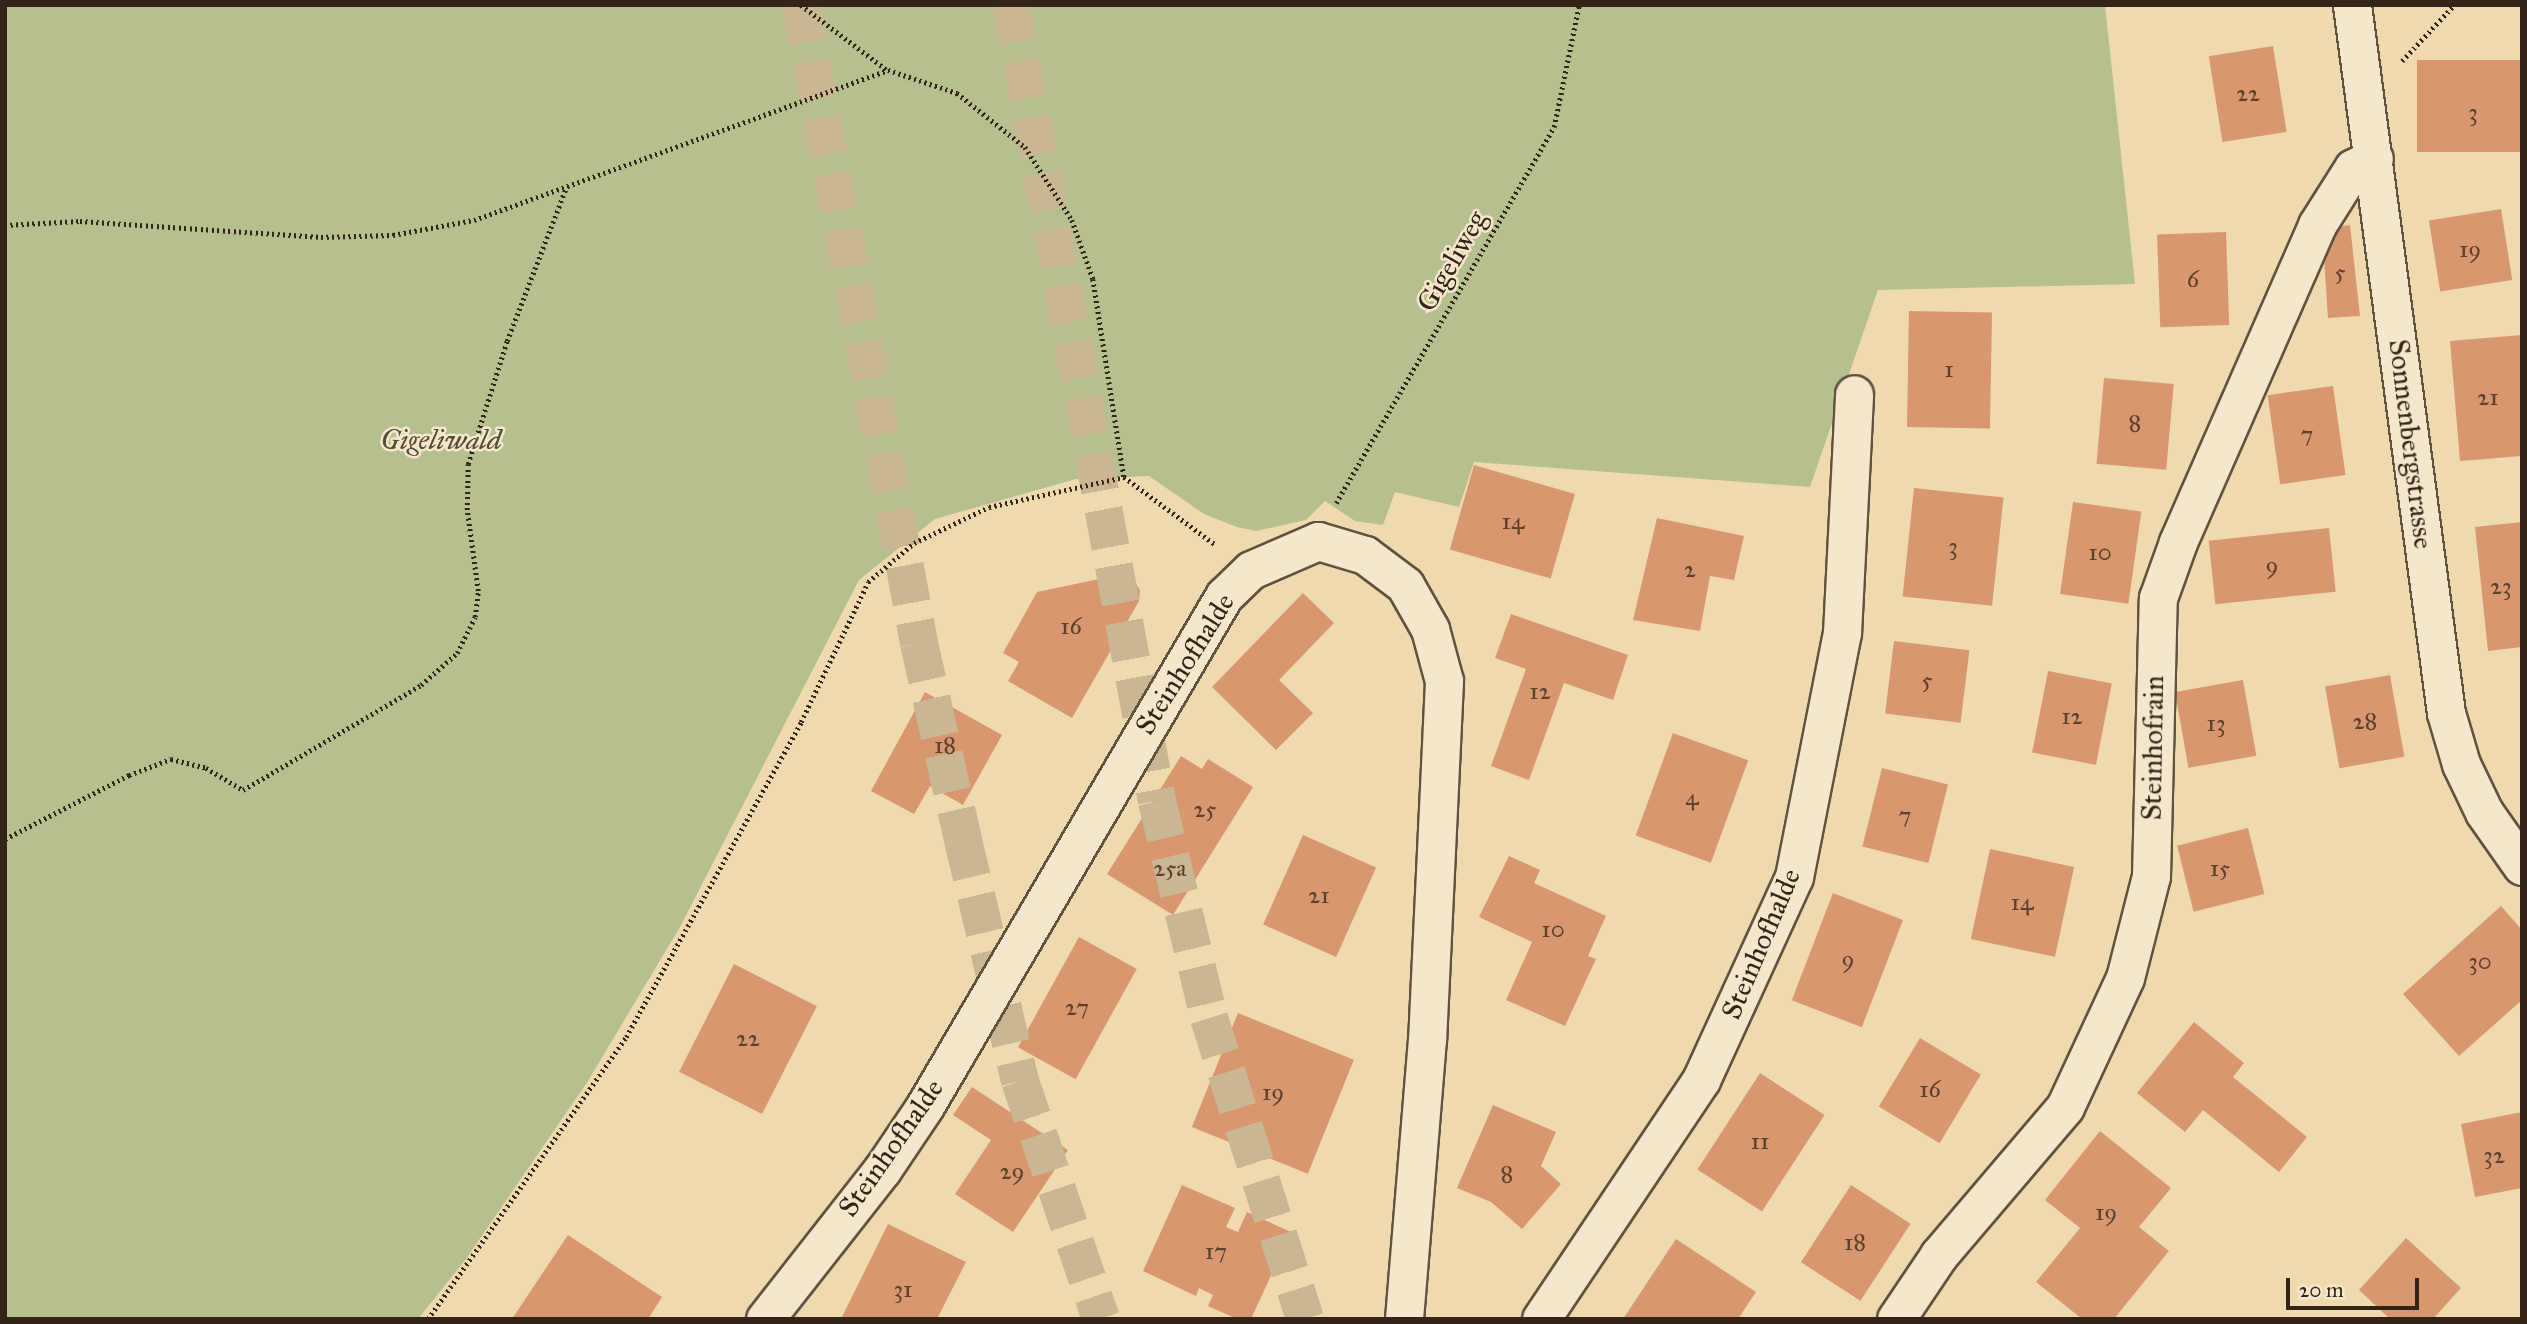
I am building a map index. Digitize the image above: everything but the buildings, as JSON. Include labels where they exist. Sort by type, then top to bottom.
[{"type":"street","name":"Sonnenbergstrasse","points":[[2352,5],[2446,713],[2461,764],[2484,812],[2522,866]]},
{"type":"street","name":"Steinhofrain","points":[[1896,1319],[1939,1255],[2065,1107],[2125,978],[2151,876],[2158,598],[2178,542],[2317,225],[2353,168],[2374,158]]},
{"type":"street","name":"Steinhofhalde","points":[[1541,1319],[1702,1080],[1794,877],[1842,633],[1854,394]]},
{"type":"street","name":"Steinhofhalde","points":[[765,1319],[882,1170],[925,1106],[1224,596],[1251,570],[1318,541],[1365,555],[1405,584],[1430,629],[1444,681],[1427,1039],[1404,1319]]},
{"type":"path","points":[[801,5],[888,70],[957,93],[1025,147],[1072,220],[1093,279],[1124,477],[1222,549]]},
{"type":"path","name":"Gigeliweg","points":[[1331,513],[1554,127],[1579,5]]},
{"type":"path","points":[[2394,69],[2454,5]]},
{"type":"path","points":[[5,225],[80,221],[321,237],[393,235],[474,219],[888,70]]},
{"type":"path","points":[[5,839],[129,775],[171,759],[206,768],[243,790],[421,685],[457,653],[475,617],[478,591],[467,510],[468,464],[507,341],[566,188]]},
{"type":"path","points":[[428,1319],[626,1037],[801,722],[868,582],[914,542],[977,512],[1124,477]]},
{"type":"green space","name":"Gigeliwald","points":[[5,5],[2105,5],[2135,284],[1878,290],[1810,487],[1474,462],[1459,507],[1395,492],[1383,525],[1355,521],[1325,501],[1306,520],[1256,531],[1237,527],[1204,514],[1149,476],[1076,479],[935,519],[859,580],[680,927],[588,1081],[466,1259],[418,1319],[5,1319]]},
{"type":"tunnel","points":[[801,5],[919,643],[963,840],[1020,1081],[1101,1319]]},
{"type":"tunnel","points":[[1011,5],[1157,801],[1209,1018],[1305,1319]]}]
